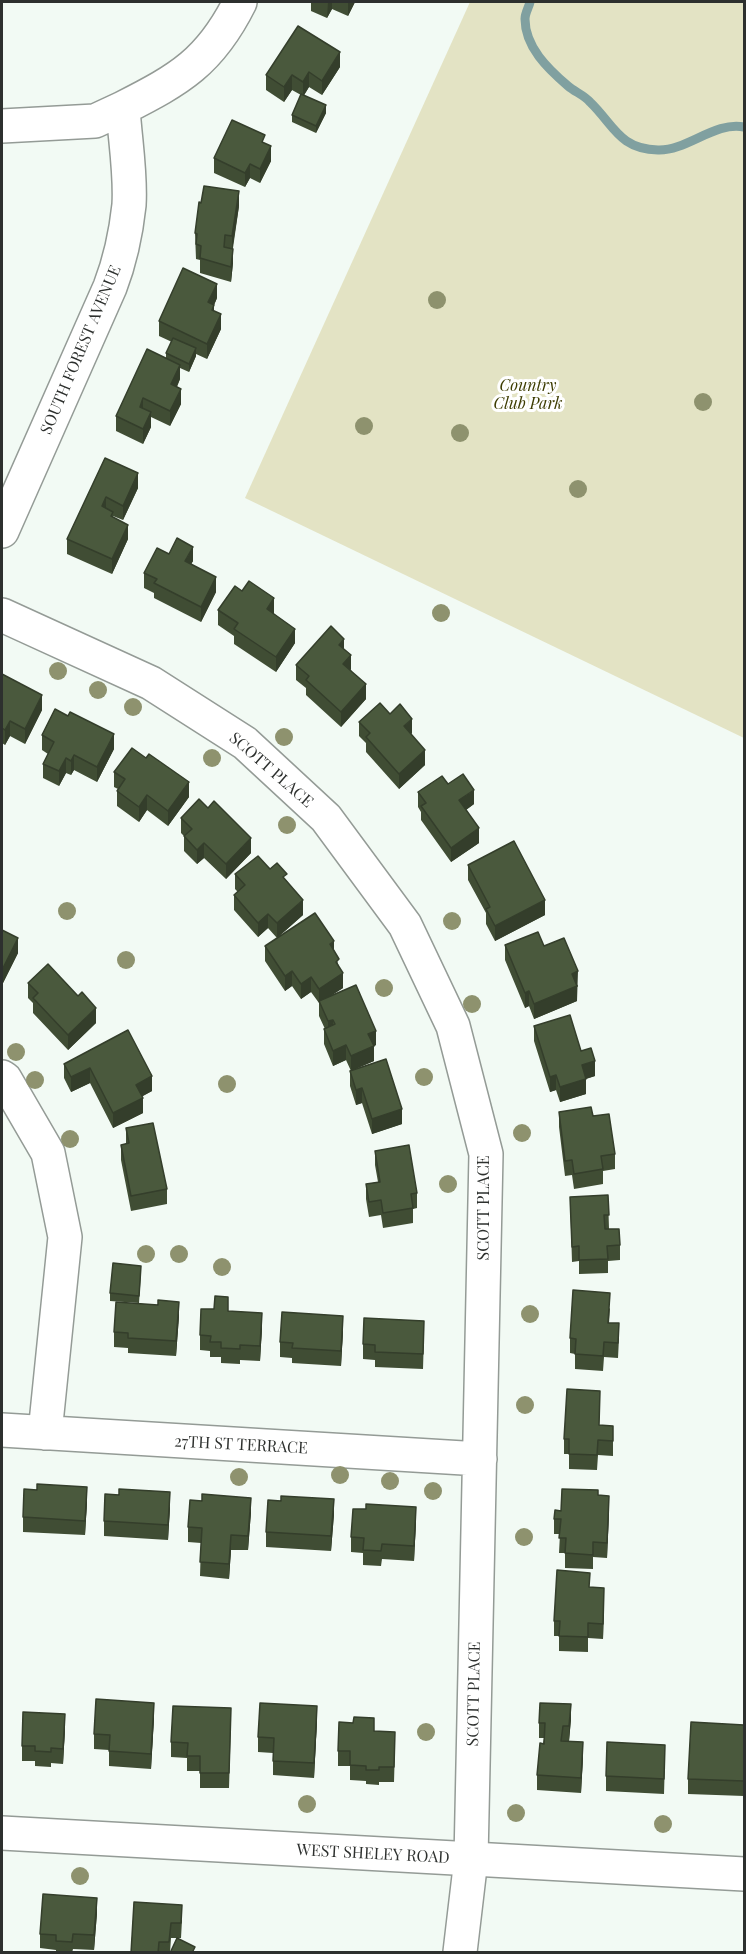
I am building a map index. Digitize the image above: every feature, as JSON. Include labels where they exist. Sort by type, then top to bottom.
[{"type":"street","points":[[2,126],[95,121],[162,88],[189,70],[210,51],[228,27],[240,2]]},
{"type":"street","name":"SOUTH FOREST AVENUE","points":[[2,531],[118,266],[129,204],[123,108]]},
{"type":"street","name":"SCOTT PLACE","points":[[2,615],[151,683],[244,743],[326,818],[405,926],[453,1026],[486,1154],[471,1859],[460,1953]]},
{"type":"street","points":[[2,1077],[6,1079],[48,1153],[65,1237],[45,1433]]},
{"type":"street","name":"27TH ST TERRACE","points":[[2,1430],[480,1459]]},
{"type":"street","name":"WEST SHELEY ROAD","points":[[2,1833],[744,1874]]},
{"type":"green space","name":"Country Club Park","points":[[470,2],[744,2],[744,738],[245,498]]},
{"type":"building","points":[[298,26],[340,52],[322,81],[309,72],[303,82],[292,75],[284,87],[266,75]]},
{"type":"building","points":[[301,94],[326,105],[316,126],[292,115]]},
{"type":"building","points":[[232,120],[265,135],[262,142],[271,146],[260,169],[250,164],[245,173],[214,158]]},
{"type":"building","points":[[204,186],[239,191],[232,236],[225,235],[224,247],[233,249],[231,267],[200,258],[201,246],[196,244],[197,234],[195,233],[199,202],[201,203]]},
{"type":"building","points":[[183,268],[217,284],[208,302],[214,305],[212,310],[221,314],[207,344],[159,321]]},
{"type":"building","points":[[173,338],[196,348],[189,364],[166,353]]},
{"type":"building","points":[[147,349],[180,365],[171,384],[181,389],[170,411],[143,398],[140,407],[151,412],[143,429],[116,416]]},
{"type":"building","points":[[105,458],[138,473],[123,506],[106,497],[102,506],[113,512],[111,516],[128,525],[112,559],[67,539]]},
{"type":"building","points":[[177,538],[193,547],[185,561],[216,577],[201,607],[154,583],[157,579],[144,573],[157,548],[169,554]]},
{"type":"building","points":[[249,581],[274,598],[267,609],[295,629],[276,657],[234,629],[238,623],[218,610],[235,586],[242,591]]},
{"type":"building","points":[[331,626],[344,639],[339,645],[351,655],[343,664],[366,684],[341,712],[306,680],[309,676],[296,665]]},
{"type":"building","points":[[2,674],[42,695],[25,729],[10,721],[5,730],[2,728]]},
{"type":"building","points":[[380,703],[390,714],[400,704],[412,719],[404,726],[425,750],[399,774],[366,737],[370,733],[359,722]]},
{"type":"building","points":[[55,709],[68,716],[70,712],[114,734],[97,767],[74,755],[71,761],[66,758],[59,771],[43,764],[54,742],[42,735]]},
{"type":"building","points":[[132,748],[146,758],[149,754],[189,782],[168,811],[147,795],[139,807],[117,791],[125,779],[114,772]]},
{"type":"building","points":[[463,774],[474,790],[459,800],[479,828],[451,848],[421,806],[426,803],[418,792],[442,776],[448,784]]},
{"type":"building","points":[[199,799],[208,808],[214,801],[251,838],[226,864],[204,843],[197,850],[184,836],[192,829],[181,818]]},
{"type":"building","points":[[514,841],[545,900],[495,926],[486,909],[490,907],[468,865]]},
{"type":"building","points":[[258,856],[270,869],[277,863],[287,874],[283,877],[303,900],[277,923],[268,914],[258,923],[234,895],[245,885],[235,874]]},
{"type":"building","points":[[315,913],[334,941],[330,944],[339,959],[336,962],[343,973],[319,989],[311,977],[301,984],[292,971],[285,976],[265,946]]},
{"type":"building","points":[[2,930],[18,938],[2,970]]},
{"type":"building","points":[[538,932],[544,946],[564,938],[578,971],[572,974],[577,986],[534,1004],[529,991],[525,993],[505,945]]},
{"type":"building","points":[[48,964],[78,996],[82,992],[96,1008],[68,1035],[33,998],[38,993],[28,983]]},
{"type":"building","points":[[356,985],[376,1031],[368,1034],[374,1046],[351,1056],[346,1045],[333,1051],[324,1029],[335,1024],[333,1020],[328,1021],[319,1001]]},
{"type":"building","points":[[570,1015],[581,1051],[591,1048],[595,1061],[582,1065],[586,1079],[560,1087],[556,1075],[550,1077],[534,1026]]},
{"type":"building","points":[[128,1030],[152,1076],[136,1085],[143,1098],[113,1113],[90,1068],[71,1077],[64,1064]]},
{"type":"building","points":[[386,1059],[402,1109],[372,1119],[362,1088],[356,1090],[350,1071]]},
{"type":"building","points":[[591,1107],[593,1116],[609,1114],[615,1154],[601,1156],[603,1169],[574,1174],[572,1160],[565,1161],[559,1112]]},
{"type":"building","points":[[153,1123],[167,1189],[131,1196],[121,1145],[129,1143],[126,1128]]},
{"type":"building","points":[[409,1145],[417,1193],[411,1194],[413,1208],[383,1213],[381,1200],[369,1202],[366,1184],[380,1182],[375,1151]]},
{"type":"building","points":[[608,1195],[609,1215],[604,1215],[605,1229],[619,1229],[620,1245],[607,1246],[608,1259],[579,1260],[579,1246],[572,1247],[570,1197]]},
{"type":"building","points":[[113,1263],[141,1266],[139,1296],[110,1293]]},
{"type":"building","points":[[573,1290],[610,1293],[608,1323],[619,1323],[618,1343],[604,1342],[603,1356],[575,1354],[576,1339],[570,1338]]},
{"type":"building","points":[[215,1296],[228,1297],[228,1311],[262,1313],[260,1346],[240,1345],[240,1349],[221,1348],[221,1342],[210,1342],[211,1336],[200,1335],[201,1309],[214,1309]]},
{"type":"building","points":[[158,1300],[179,1302],[176,1341],[128,1338],[128,1333],[114,1332],[116,1302],[158,1305]]},
{"type":"building","points":[[282,1312],[343,1316],[341,1351],[292,1348],[293,1343],[280,1342]]},
{"type":"building","points":[[364,1318],[424,1321],[423,1354],[375,1352],[375,1345],[363,1344]]},
{"type":"building","points":[[567,1389],[600,1391],[599,1425],[613,1426],[613,1441],[598,1440],[597,1455],[569,1454],[569,1439],[564,1439]]},
{"type":"building","points":[[37,1484],[87,1487],[85,1521],[23,1517],[24,1489],[37,1490]]},
{"type":"building","points":[[119,1489],[170,1492],[168,1525],[104,1521],[105,1494],[119,1495]]},
{"type":"building","points":[[562,1489],[598,1490],[598,1495],[609,1496],[607,1543],[593,1542],[593,1555],[565,1553],[566,1538],[559,1538],[561,1519],[554,1519],[555,1510],[561,1511]]},
{"type":"building","points":[[202,1494],[251,1498],[248,1536],[231,1535],[229,1564],[200,1562],[202,1528],[188,1527],[190,1500],[202,1501]]},
{"type":"building","points":[[281,1496],[334,1499],[331,1536],[266,1532],[268,1500],[281,1501]]},
{"type":"building","points":[[366,1504],[416,1507],[414,1546],[382,1544],[381,1551],[363,1550],[364,1538],[351,1537],[353,1509],[366,1509]]},
{"type":"building","points":[[557,1570],[590,1573],[589,1587],[604,1588],[603,1624],[588,1623],[588,1637],[559,1636],[560,1621],[554,1621]]},
{"type":"building","points":[[96,1699],[154,1703],[151,1754],[109,1751],[110,1735],[94,1734]]},
{"type":"building","points":[[260,1703],[317,1706],[314,1763],[273,1761],[274,1738],[258,1737]]},
{"type":"building","points":[[540,1703],[571,1704],[569,1726],[563,1726],[561,1741],[583,1742],[581,1778],[537,1775],[540,1743],[544,1744],[545,1723],[539,1723]]},
{"type":"building","points":[[173,1706],[231,1708],[229,1773],[200,1773],[200,1756],[187,1756],[188,1743],[171,1742]]},
{"type":"building","points":[[23,1712],[65,1714],[63,1749],[51,1748],[51,1752],[35,1751],[35,1746],[22,1746]]},
{"type":"building","points":[[354,1717],[374,1718],[374,1731],[395,1732],[394,1767],[366,1770],[366,1766],[350,1765],[350,1751],[338,1751],[339,1722],[353,1723]]},
{"type":"building","points":[[691,1722],[744,1725],[744,1781],[688,1779]]},
{"type":"building","points":[[607,1742],[665,1745],[664,1779],[606,1776]]},
{"type":"building","points":[[43,1894],[97,1898],[94,1935],[73,1934],[72,1942],[56,1941],[56,1935],[40,1934]]},
{"type":"building","points":[[134,1902],[182,1905],[181,1923],[171,1923],[169,1942],[159,1942],[158,1953],[131,1953]]},
{"type":"building","points":[[177,1938],[195,1947],[192,1953],[170,1953]]},
{"type":"waterway","points":[[530,2],[525,17],[526,29],[539,57],[560,79],[588,100],[618,134],[634,145],[645,149],[669,149],[722,128],[744,127]]}]
